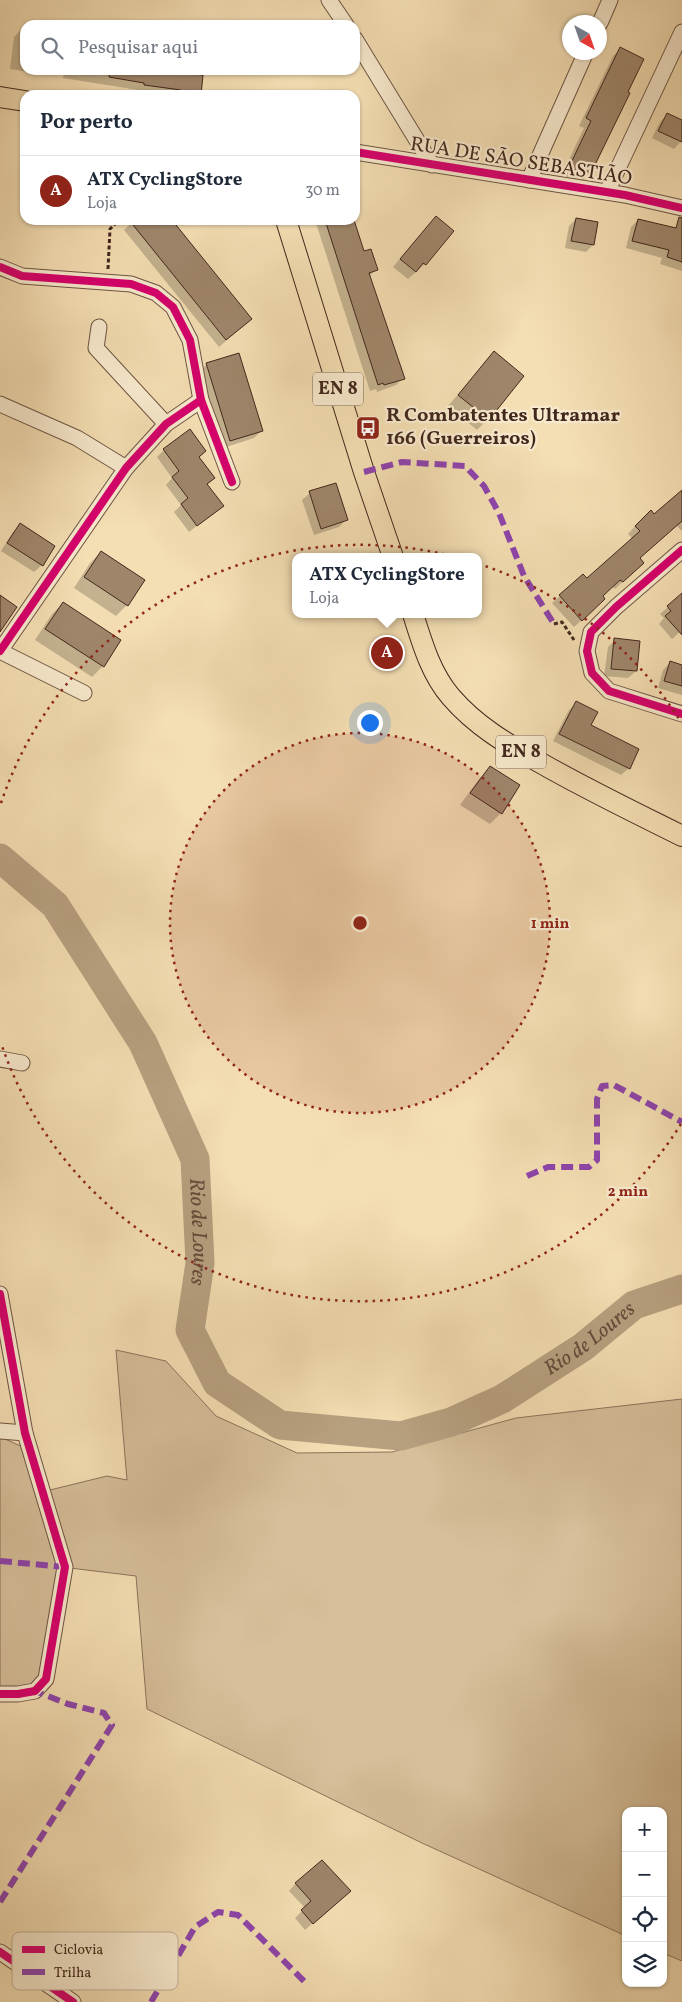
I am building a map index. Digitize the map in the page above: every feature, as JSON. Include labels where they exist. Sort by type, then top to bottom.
[{"type":"main road","points":[[0,97],[20,100]]},
{"type":"main road","name":"EN 8","points":[[288,225],[364,472],[392,553]]},
{"type":"main road","name":"EN 8","points":[[413,618],[423,646],[440,681],[450,696],[478,725],[576,783],[682,836]]},
{"type":"street","points":[[329,0],[343,20]]},
{"type":"street","points":[[603,15],[610,0]]},
{"type":"street","points":[[606,192],[682,32]]},
{"type":"street","points":[[360,47],[432,165]]},
{"type":"street","points":[[529,180],[582,60]]},
{"type":"street","name":"RUA DE SÃO SEBASTIÃO","points":[[360,153],[625,195],[682,208]]},
{"type":"street","points":[[0,267],[22,276],[131,284],[156,293],[173,307],[190,340],[201,400],[232,482]]},
{"type":"street","points":[[99,327],[96,348],[166,424]]},
{"type":"street","points":[[84,693],[0,651],[126,468],[166,424],[201,400]]},
{"type":"street","points":[[0,404],[76,438],[126,468]]},
{"type":"street","points":[[682,550],[616,607],[591,632],[587,651],[592,673],[609,691],[682,714]]},
{"type":"street","points":[[0,1059],[22,1063]]},
{"type":"street","points":[[0,1294],[25,1433],[65,1566],[46,1679],[35,1691],[18,1694],[0,1694]]},
{"type":"street","points":[[0,1431],[25,1433]]},
{"type":"street","points":[[0,1952],[12,1960]]},
{"type":"street","points":[[55,1990],[73,2002]]},
{"type":"path","points":[[107,282],[110,230],[114,225]]},
{"type":"path","points":[[554,624],[562,622],[575,641],[589,643]]},
{"type":"shaded area","points":[[116,1350],[166,1361],[216,1416],[297,1453],[392,1452],[516,1418],[682,1399],[682,1961],[667,1955],[667,1807],[622,1807],[622,1934],[422,1843],[147,1709],[136,1576],[70,1568],[44,1677],[23,1689],[0,1688],[0,1438],[25,1448],[50,1490],[107,1476],[127,1480]]},
{"type":"building","points":[[620,47],[644,59],[628,92],[630,93],[591,173],[584,170],[582,173],[569,167],[591,121],[586,118]]},
{"type":"building","points":[[109,75],[203,75],[202,90],[181,90],[144,85],[144,83],[109,77]]},
{"type":"building","points":[[667,113],[682,120],[682,142],[658,131]]},
{"type":"building","points":[[436,216],[454,231],[426,265],[423,263],[416,272],[400,259]]},
{"type":"building","points":[[679,217],[682,218],[682,262],[667,257],[669,250],[632,241],[638,219],[676,228]]},
{"type":"building","points":[[576,218],[598,222],[594,245],[571,241]]},
{"type":"building","points":[[133,225],[176,225],[252,319],[226,340]]},
{"type":"building","points":[[327,225],[356,225],[364,251],[371,249],[378,270],[369,273],[405,379],[378,385]]},
{"type":"building","points":[[494,351],[524,376],[489,420],[458,395]]},
{"type":"building","points":[[239,353],[263,431],[230,441],[206,363]]},
{"type":"building","points":[[190,429],[206,451],[199,457],[215,478],[207,484],[224,506],[197,526],[181,504],[188,498],[172,477],[179,471],[163,449]]},
{"type":"building","points":[[336,483],[348,520],[321,529],[309,491]]},
{"type":"building","points":[[682,490],[682,521],[640,558],[644,563],[623,582],[620,580],[603,596],[605,599],[582,621],[559,595],[583,574],[587,578],[640,531],[635,526],[651,510],[654,514]]},
{"type":"building","points":[[20,523],[55,546],[43,566],[7,543]]},
{"type":"building","points":[[101,551],[145,580],[128,606],[84,577]]},
{"type":"building","points":[[682,593],[682,635],[665,616],[671,611],[667,606]]},
{"type":"building","points":[[0,595],[17,607],[0,632]]},
{"type":"building","points":[[63,602],[121,640],[104,667],[45,629]]},
{"type":"building","points":[[614,638],[640,641],[637,671],[611,669]]},
{"type":"building","points":[[670,661],[682,665],[682,686],[664,681]]},
{"type":"building","points":[[576,701],[598,712],[591,725],[639,749],[630,769],[559,734]]},
{"type":"building","points":[[490,766],[520,785],[502,814],[470,793]]},
{"type":"building","points":[[322,1860],[351,1891],[313,1924],[301,1910],[311,1901],[295,1883]]},
{"type":"waterway","name":"Rio de Loures","points":[[0,858],[55,905],[143,1043],[195,1159],[200,1263],[190,1330],[217,1383],[280,1425],[401,1436],[451,1422],[502,1399],[583,1347],[634,1305],[682,1289]]},
{"type":"marked path","points":[[364,472],[402,462],[465,466],[484,486],[499,513],[524,576],[554,624]]},
{"type":"marked path","points":[[527,1176],[548,1167],[589,1167],[597,1160],[597,1099],[602,1086],[614,1085],[682,1122]]},
{"type":"marked path","points":[[0,1561],[65,1567]]},
{"type":"marked path","points":[[0,1902],[112,1725],[104,1713],[68,1704],[35,1691]]},
{"type":"marked path","points":[[178,1956],[195,1927],[218,1912],[238,1915],[305,1982]]},
{"type":"marked path","points":[[151,2002],[158,1990]]},
{"type":"cycle path","points":[[360,153],[625,195],[682,208]]},
{"type":"cycle path","points":[[0,267],[22,276],[131,284],[156,293],[173,307],[190,340],[201,400],[232,482]]},
{"type":"cycle path","points":[[0,651],[126,468],[166,424],[201,400]]},
{"type":"cycle path","points":[[682,550],[616,607],[591,632],[587,651],[592,673],[609,691],[682,714]]},
{"type":"cycle path","points":[[0,1294],[25,1433],[65,1567],[46,1679],[35,1691],[18,1694],[0,1694]]},
{"type":"cycle path","points":[[0,1952],[12,1960]]},
{"type":"cycle path","points":[[55,1990],[73,2002]]},
{"type":"place","name":"R Combatentes Ultramar 166 (Guerreiros)","points":[[368,428]]},
{"type":"place","name":"ATX CyclingStore","points":[[387,653]]}]
